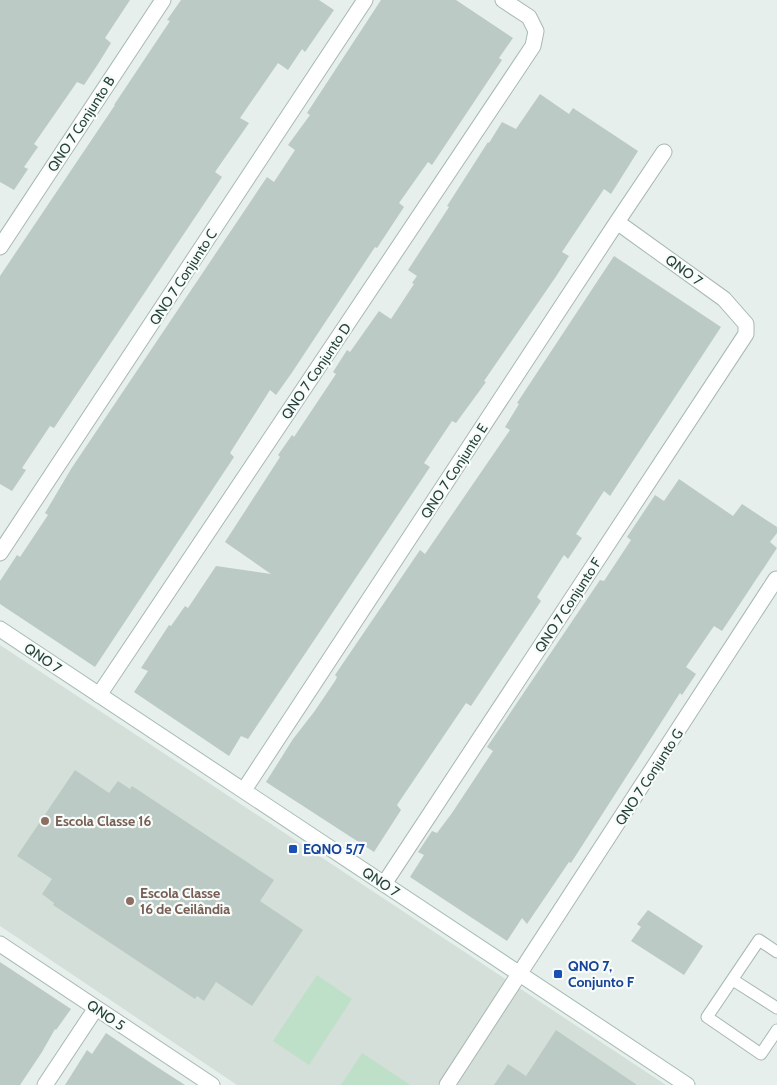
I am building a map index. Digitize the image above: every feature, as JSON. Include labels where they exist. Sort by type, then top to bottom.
[{"type":"street","name":"QNO 7 Conjunto B","points":[[0,247],[163,0]]},
{"type":"street","name":"QNO 7 Conjunto C","points":[[0,553],[365,0]]},
{"type":"street","name":"QNO 7 Conjunto D","points":[[99,695],[533,46],[536,31],[529,17],[503,0]]},
{"type":"street","name":"QNO 7 Conjunto E","points":[[244,790],[664,152]]},
{"type":"street","name":"QNO 7","points":[[617,222],[724,299],[746,324]]},
{"type":"street","name":"QNO 7 Conjunto F","points":[[384,884],[746,334],[746,324]]},
{"type":"street","name":"QNO 7 Conjunto G","points":[[521,974],[776,579]]},
{"type":"street","name":"QNO 7","points":[[0,629],[687,1085]]},
{"type":"street","name":"QNO 5","points":[[0,944],[212,1085]]},
{"type":"street","points":[[448,1085],[521,974]]},
{"type":"street","points":[[45,1085],[96,1008]]},
{"type":"lane","points":[[777,952],[759,940],[707,1017],[761,1054],[777,1030]]},
{"type":"lane","points":[[733,980],[777,1008]]},
{"type":"shaded area","name":"EQNO 5/7","points":[[0,645],[666,1085],[237,1085],[0,926]]},
{"type":"green space","points":[[317,975],[352,999],[309,1065],[273,1041]]},
{"type":"green space","points":[[362,1053],[410,1085],[341,1085]]},
{"type":"building","points":[[0,0],[130,0],[105,38],[111,43],[84,85],[77,82],[34,144],[38,147],[24,167],[28,169],[14,190],[0,182]]},
{"type":"building","points":[[181,0],[319,0],[334,10],[305,52],[302,49],[288,70],[278,63],[240,118],[249,123],[215,172],[222,177],[54,428],[50,426],[22,468],[26,470],[12,491],[0,484],[0,276],[115,105],[170,21],[167,20]]},
{"type":"building","points":[[381,0],[456,0],[513,38],[499,58],[502,60],[432,165],[428,162],[399,203],[404,207],[377,248],[375,247],[291,374],[276,395],[270,390],[230,453],[234,457],[95,667],[0,604],[0,581],[17,555],[20,557],[48,515],[45,513],[71,469],[267,177],[274,182],[295,150],[288,145],[310,115],[307,113]]},
{"type":"building","points":[[540,94],[569,114],[573,108],[638,151],[611,194],[604,189],[562,252],[569,256],[555,278],[484,381],[486,382],[456,423],[452,421],[424,463],[430,467],[248,739],[241,736],[229,756],[134,692],[148,671],[141,668],[169,625],[171,626],[185,606],[188,608],[216,566],[271,574],[225,542],[280,457],[278,455],[292,435],[294,437],[336,374],[333,372],[347,350],[350,352],[379,311],[391,319],[414,284],[412,283],[417,276],[408,270],[502,122],[516,129]]},
{"type":"building","points":[[614,256],[721,327],[610,496],[604,491],[576,534],[582,538],[568,559],[564,555],[537,597],[541,601],[471,706],[466,703],[397,805],[401,810],[374,852],[266,782],[293,739],[335,681],[337,677],[335,675],[420,550],[425,554],[510,430],[505,427],[519,404],[517,403]]},
{"type":"building","points":[[679,479],[733,516],[742,504],[777,527],[777,533],[770,542],[777,548],[722,631],[714,626],[686,667],[696,674],[682,695],[680,693],[571,863],[569,862],[527,924],[522,918],[507,941],[410,877],[424,855],[418,852],[432,831],[437,833],[452,813],[493,751],[487,747],[600,580],[604,581],[631,540],[627,537],[655,495],[664,501]]},
{"type":"building","name":"Escola Classe 16 de Ceilândia","points":[[75,770],[109,793],[118,781],[130,789],[132,786],[274,880],[260,901],[303,930],[252,1006],[216,982],[204,1001],[197,996],[195,999],[53,905],[54,903],[42,894],[52,879],[17,856]]},
{"type":"building","points":[[648,910],[703,946],[684,975],[631,941],[641,927],[637,924]]},
{"type":"building","points":[[0,962],[71,1009],[55,1029],[20,1085],[0,1085]]},
{"type":"building","points":[[556,1030],[637,1085],[494,1085],[508,1064],[526,1076]]},
{"type":"building","points":[[106,1033],[185,1085],[65,1085],[87,1050],[92,1054]]},
{"type":"place","name":"Escola Classe 16","points":[[45,821]]},
{"type":"place","name":"EQNO 5/7","points":[[293,849]]},
{"type":"place","name":"Escola Classe 16 de Ceilândia","points":[[130,901]]},
{"type":"place","name":"QNO 7, Conjunto F","points":[[558,974]]}]
